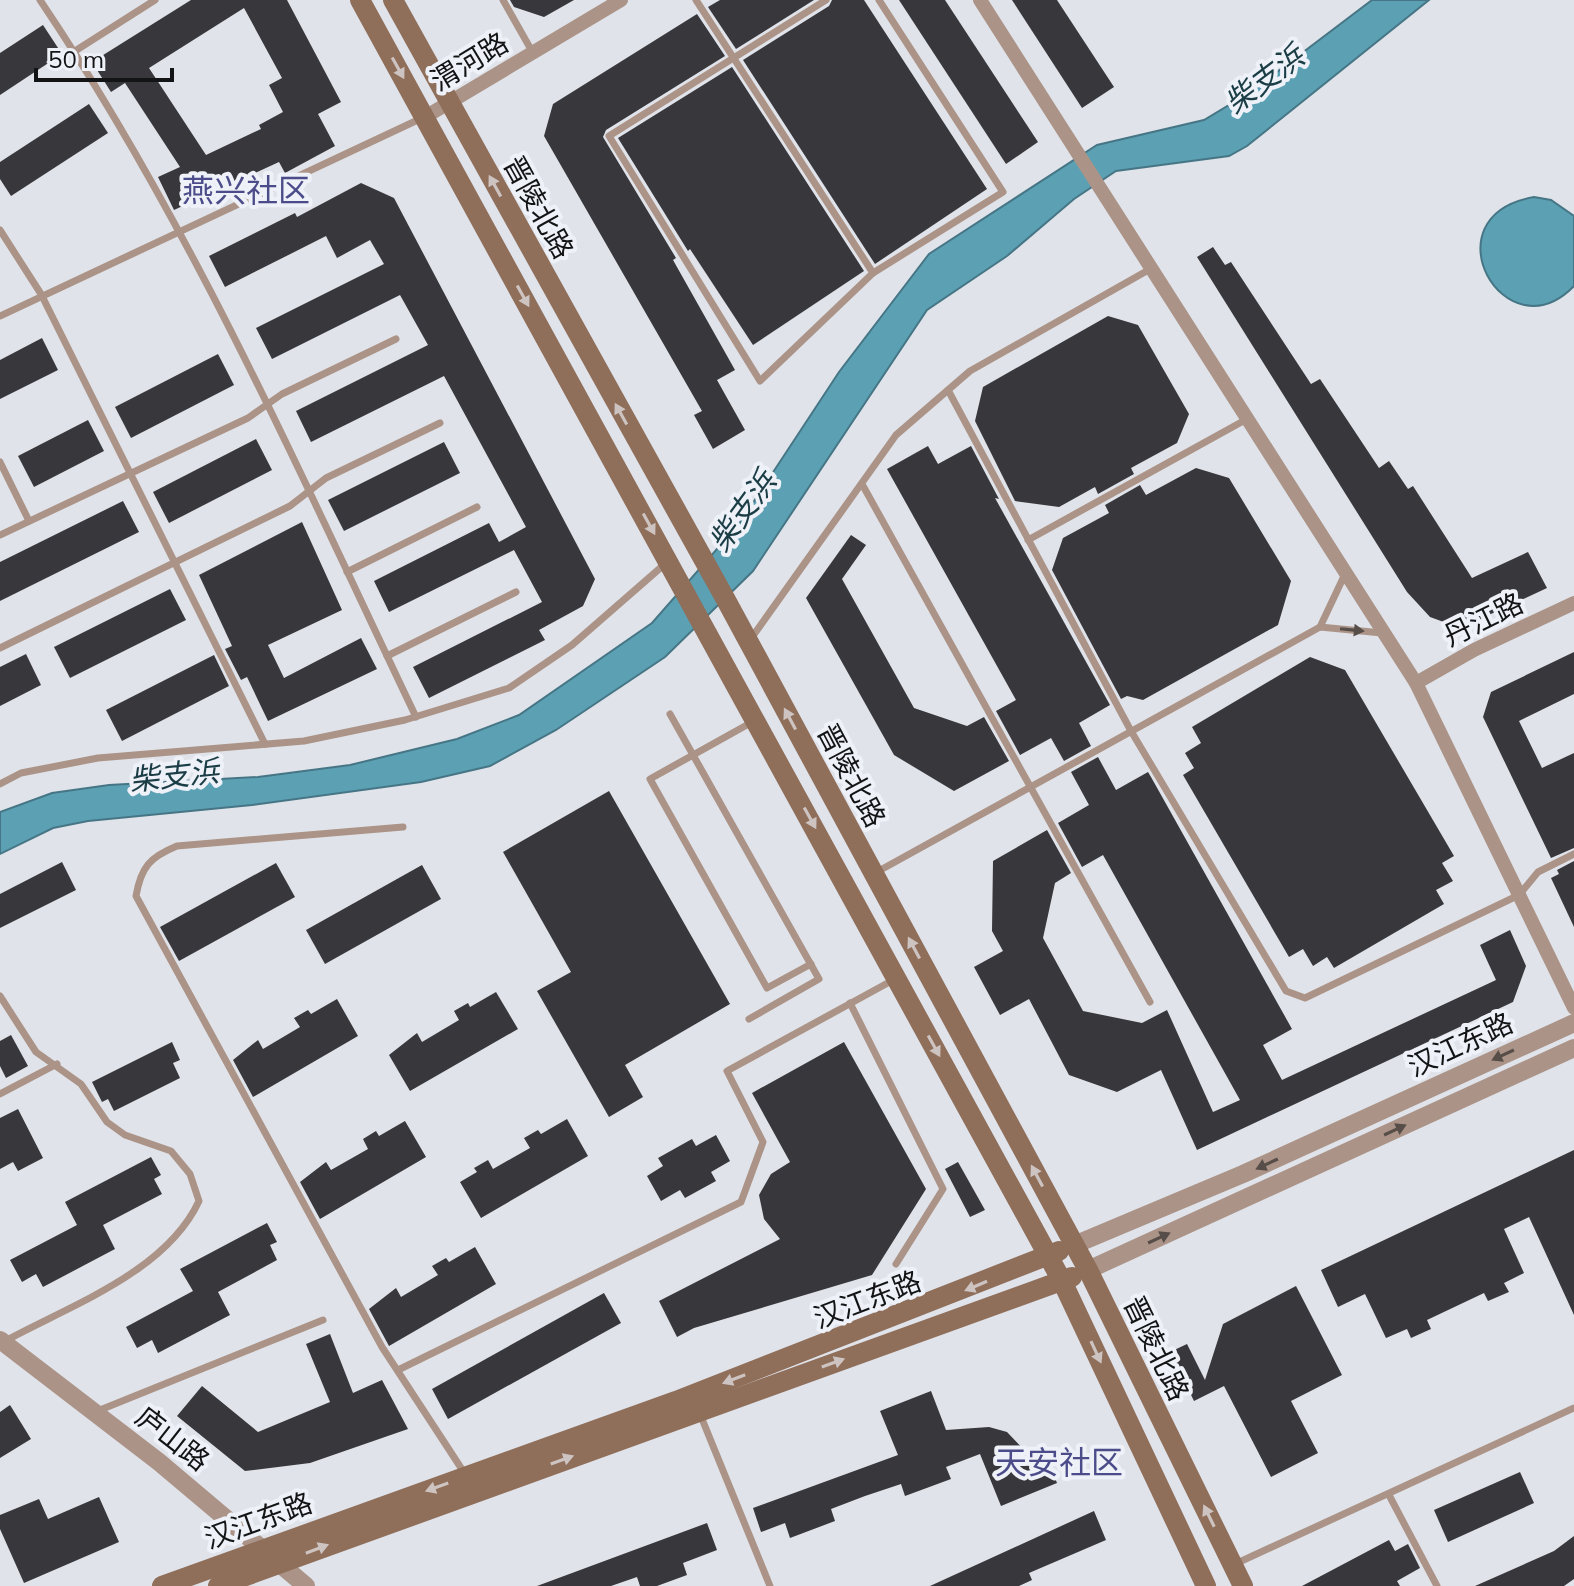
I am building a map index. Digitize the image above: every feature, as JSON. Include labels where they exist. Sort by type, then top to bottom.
[{"type":"main road","name":"晋陵北路","points":[[360,0],[1049,1256],[1206,1586]]},
{"type":"main road","name":"晋陵北路","points":[[393,0],[749,641],[1088,1270],[1243,1586]]},
{"type":"main road","name":"汉江东路","points":[[162,1586],[263,1547],[676,1401],[1074,1245]]},
{"type":"main road","name":"汉江东路","points":[[218,1586],[1088,1270]]},
{"type":"street","name":"渭河路","points":[[425,117],[621,0]]},
{"type":"street","points":[[980,0],[1416,683],[1574,1008]]},
{"type":"street","name":"丹江路","points":[[1416,683],[1474,650],[1574,603]]},
{"type":"street","name":"汉江东路","points":[[1074,1245],[1243,1174],[1574,1023]]},
{"type":"street","name":"汉江东路","points":[[1088,1270],[1574,1048]]},
{"type":"street","name":"庐山路","points":[[1,1341],[263,1547],[306,1586]]},
{"type":"lane","points":[[40,0],[75,51],[180,231],[416,717]]},
{"type":"lane","points":[[75,51],[155,0]]},
{"type":"lane","points":[[503,0],[533,53]]},
{"type":"lane","points":[[696,0],[873,273]]},
{"type":"lane","points":[[826,0],[609,136],[760,381],[873,273],[1003,192],[879,0]]},
{"type":"lane","points":[[0,316],[41,294],[425,117]]},
{"type":"lane","points":[[0,230],[41,294],[265,744]]},
{"type":"lane","points":[[749,641],[896,435],[970,371],[1152,268]]},
{"type":"lane","points":[[0,535],[248,418],[282,394],[396,339]]},
{"type":"lane","points":[[948,390],[1131,731],[1286,991],[1305,998],[1519,895],[1538,872],[1574,854]]},
{"type":"lane","points":[[1028,540],[1248,419]]},
{"type":"lane","points":[[0,648],[290,506],[326,478],[440,423]]},
{"type":"lane","points":[[0,462],[29,521]]},
{"type":"lane","points":[[862,484],[1150,1002]]},
{"type":"lane","points":[[347,572],[477,507]]},
{"type":"lane","points":[[0,784],[21,773],[98,758],[304,741],[416,717],[509,688],[572,645],[669,560]]},
{"type":"lane","points":[[1320,627],[1346,572]]},
{"type":"lane","points":[[387,656],[516,592]]},
{"type":"lane","points":[[874,873],[1320,627],[1385,633]]},
{"type":"lane","points":[[670,714],[819,979],[749,1019]]},
{"type":"lane","points":[[756,719],[650,779],[767,988],[811,964]]},
{"type":"lane","points":[[403,827],[177,846],[154,855],[140,873],[136,896],[398,1370],[467,1476]]},
{"type":"lane","points":[[398,1370],[741,1202],[763,1142],[727,1071],[897,978]]},
{"type":"lane","points":[[0,996],[36,1052],[81,1084],[107,1122],[125,1135],[171,1151],[190,1174],[199,1201],[188,1225],[166,1249],[132,1272],[1,1341]]},
{"type":"lane","points":[[850,1003],[943,1189],[896,1264]]},
{"type":"lane","points":[[0,1094],[57,1064]]},
{"type":"lane","points":[[94,1412],[323,1320]]},
{"type":"lane","points":[[1233,1565],[1574,1408]]},
{"type":"lane","points":[[699,1411],[770,1586]]},
{"type":"lane","points":[[1389,1495],[1437,1586]]},
{"type":"water","points":[[1372,0],[1429,0],[1247,146],[1229,156],[1116,171],[1074,199],[1007,256],[927,310],[753,571],[665,657],[556,730],[490,766],[421,782],[252,805],[88,821],[53,828],[0,854],[0,812],[52,793],[109,785],[258,777],[350,765],[457,739],[519,715],[652,623],[739,524],[839,372],[929,254],[1097,145],[1204,120],[1252,91]]},
{"type":"water","points":[[1534,197],[1551,200],[1574,216],[1574,286],[1548,303],[1523,305],[1502,294],[1487,275],[1481,252],[1485,229],[1502,209]]},
{"type":"building","points":[[191,0],[287,0],[341,102],[318,114],[335,146],[285,173],[279,162],[174,210],[158,177],[180,167],[125,83],[111,92],[92,62]],"holes":[[[244,8],[282,78],[269,85],[283,112],[259,125],[261,129],[206,155],[149,68]]]},
{"type":"building","points":[[510,0],[574,0],[544,17],[514,7]]},
{"type":"building","points":[[720,0],[814,0],[736,49],[708,7]]},
{"type":"building","points":[[832,0],[864,0],[987,189],[875,264],[743,60],[829,6]]},
{"type":"building","points":[[899,0],[945,0],[1038,142],[1006,164]]},
{"type":"building","points":[[1012,0],[1057,0],[1114,87],[1082,108]]},
{"type":"building","points":[[697,14],[725,56],[606,130],[603,137],[676,258],[673,260],[735,370],[717,380],[745,430],[713,449],[694,415],[702,411],[544,136],[553,104]]},
{"type":"building","points":[[43,25],[62,54],[0,95],[0,53]]},
{"type":"building","points":[[732,67],[864,271],[753,345],[690,249],[688,251],[618,138]]},
{"type":"building","points":[[89,104],[108,133],[11,196],[0,179],[0,162]]},
{"type":"building","points":[[361,183],[394,198],[595,579],[583,606],[539,630],[545,640],[429,698],[413,667],[542,602],[514,550],[389,612],[374,581],[489,523],[499,542],[526,527],[444,376],[311,442],[296,411],[428,345],[400,295],[272,359],[256,328],[384,264],[370,240],[337,258],[326,236],[225,287],[209,256],[295,213],[297,217]]},
{"type":"building","points":[[1213,247],[1225,265],[1231,262],[1311,384],[1320,379],[1379,468],[1389,461],[1408,489],[1413,486],[1472,578],[1528,552],[1547,588],[1478,620],[1452,625],[1430,617],[1407,592],[1197,257]]},
{"type":"building","points":[[1108,316],[1138,325],[1189,414],[1177,443],[1131,468],[1134,474],[1098,494],[1095,487],[1059,507],[1015,501],[975,421],[983,387]]},
{"type":"building","points":[[42,338],[58,370],[0,399],[0,360]]},
{"type":"building","points":[[218,354],[234,385],[131,438],[115,407]]},
{"type":"building","points":[[88,420],[104,451],[34,487],[18,456]]},
{"type":"building","points":[[256,439],[272,470],[169,523],[153,492]]},
{"type":"building","points":[[444,442],[460,473],[344,531],[328,500]]},
{"type":"building","points":[[928,446],[938,464],[971,446],[999,499],[995,498],[1110,705],[1079,723],[1091,746],[1064,761],[1051,738],[1020,755],[996,711],[1016,700],[887,469]]},
{"type":"building","points":[[1196,468],[1229,478],[1291,581],[1278,625],[1143,700],[1127,696],[1121,699],[1052,570],[1063,538],[1109,513],[1105,505],[1140,485],[1146,495]]},
{"type":"building","points":[[123,501],[139,532],[0,601],[0,562]]},
{"type":"building","points":[[302,522],[342,610],[268,645],[284,678],[361,638],[377,669],[268,721],[247,677],[241,680],[225,649],[232,646],[199,575]]},
{"type":"building","points":[[851,535],[866,545],[842,579],[914,708],[967,726],[984,717],[1009,761],[954,791],[894,755],[806,598]]},
{"type":"building","points":[[170,589],[186,620],[70,678],[54,647]]},
{"type":"building","points":[[1574,652],[1574,694],[1519,721],[1542,768],[1574,753],[1574,848],[1551,858],[1483,717],[1491,692]]},
{"type":"building","points":[[26,654],[41,685],[0,706],[0,667]]},
{"type":"building","points":[[214,655],[229,686],[122,741],[106,710]]},
{"type":"building","points":[[1310,657],[1345,670],[1454,856],[1442,863],[1453,881],[1436,890],[1444,904],[1334,968],[1327,957],[1313,966],[1303,949],[1289,957],[1183,775],[1194,768],[1185,753],[1201,743],[1192,727]]},
{"type":"building","points":[[1098,757],[1116,790],[1148,772],[1151,777],[1292,1029],[1263,1045],[1282,1080],[1496,980],[1480,945],[1510,930],[1526,966],[1513,1002],[1197,1150],[1161,1070],[1117,1092],[1069,1075],[1029,999],[1000,1015],[974,967],[1003,951],[992,931],[993,861],[1047,830],[1071,873],[1055,883],[1043,938],[1083,1011],[1142,1023],[1167,1010],[1213,1112],[1240,1100],[1103,855],[1082,867],[1058,823],[1089,805],[1071,772]]},
{"type":"building","points":[[609,791],[730,1004],[625,1065],[643,1097],[609,1117],[537,991],[571,972],[503,852]]},
{"type":"building","points":[[1574,861],[1574,927],[1551,878],[1559,874],[1557,870]]},
{"type":"building","points":[[62,862],[76,890],[0,928],[0,894]]},
{"type":"building","points":[[276,863],[295,897],[179,961],[160,927]]},
{"type":"building","points":[[422,865],[441,899],[325,964],[306,930]]},
{"type":"building","points":[[496,992],[518,1029],[410,1091],[389,1055],[417,1033],[422,1042],[459,1020],[454,1011],[468,1003],[470,1007]]},
{"type":"building","points":[[337,999],[358,1036],[253,1097],[233,1060],[258,1040],[263,1049],[300,1027],[294,1018],[308,1010],[311,1014]]},
{"type":"building","points":[[11,1035],[28,1066],[6,1078],[0,1066],[0,1041]]},
{"type":"building","points":[[172,1042],[180,1060],[173,1063],[180,1078],[114,1111],[108,1099],[102,1102],[92,1082]]},
{"type":"building","points":[[844,1042],[926,1189],[872,1275],[694,1328],[677,1337],[659,1301],[780,1239],[764,1219],[759,1195],[771,1174],[790,1162],[752,1093]]},
{"type":"building","points":[[18,1109],[43,1158],[18,1171],[13,1162],[0,1169],[0,1118]]},
{"type":"building","points":[[567,1119],[588,1156],[481,1218],[460,1182],[477,1172],[474,1168],[488,1160],[493,1169],[530,1148],[524,1138],[538,1130],[541,1134]]},
{"type":"building","points":[[405,1121],[426,1157],[320,1219],[300,1182],[326,1162],[331,1170],[368,1149],[363,1139],[376,1131],[379,1136]]},
{"type":"building","points":[[716,1135],[730,1161],[711,1172],[716,1181],[685,1198],[680,1190],[661,1201],[647,1176],[663,1166],[658,1158],[692,1139],[696,1146]]},
{"type":"building","points":[[1574,1150],[1574,1315],[1529,1217],[1504,1229],[1524,1273],[1504,1283],[1509,1292],[1488,1301],[1484,1293],[1427,1320],[1431,1329],[1411,1338],[1407,1329],[1386,1338],[1365,1294],[1338,1307],[1321,1270]]},
{"type":"building","points":[[151,1157],[161,1175],[154,1179],[162,1194],[103,1225],[115,1249],[43,1287],[36,1274],[22,1282],[10,1260],[77,1225],[65,1202]]},
{"type":"building","points":[[958,1162],[985,1210],[970,1217],[945,1169]]},
{"type":"building","points":[[267,1223],[277,1242],[270,1245],[277,1260],[218,1292],[230,1315],[158,1353],[152,1340],[137,1348],[126,1327],[193,1291],[180,1269]]},
{"type":"building","points":[[475,1247],[496,1284],[389,1346],[369,1309],[396,1288],[401,1297],[438,1275],[432,1266],[446,1258],[449,1262]]},
{"type":"building","points":[[1296,1286],[1342,1375],[1291,1401],[1318,1453],[1271,1477],[1224,1386],[1194,1401],[1170,1352],[1187,1344],[1205,1380],[1223,1324]]},
{"type":"building","points":[[604,1293],[621,1323],[448,1419],[432,1389]]},
{"type":"building","points":[[330,1334],[353,1393],[382,1380],[408,1429],[310,1463],[245,1471],[177,1416],[202,1386],[258,1432],[330,1402],[306,1344]]},
{"type":"building","points":[[931,1391],[946,1430],[989,1427],[1007,1432],[1031,1457],[1044,1451],[1057,1483],[1001,1506],[980,1454],[946,1467],[951,1479],[905,1496],[901,1484],[865,1496],[831,1509],[835,1521],[790,1538],[785,1523],[761,1532],[753,1508],[898,1455],[880,1411]]},
{"type":"building","points":[[10,1405],[31,1439],[0,1458],[0,1412]]},
{"type":"building","points":[[1520,1472],[1534,1503],[1448,1542],[1434,1510]]},
{"type":"building","points":[[99,1497],[119,1542],[24,1583],[0,1529],[0,1515],[39,1499],[48,1519]]},
{"type":"building","points":[[1094,1511],[1106,1540],[1029,1573],[1032,1580],[1019,1586],[930,1586]]},
{"type":"building","points":[[707,1523],[717,1550],[683,1563],[687,1575],[657,1586],[640,1586],[637,1577],[611,1586],[537,1586]]},
{"type":"building","points":[[1574,1536],[1574,1579],[1564,1586],[1475,1586],[1554,1551]]},
{"type":"building","points":[[1389,1540],[1395,1551],[1408,1544],[1420,1568],[1397,1581],[1400,1586],[1302,1586]]},
{"type":"district","name":"燕兴社区","points":[[246,190]]},
{"type":"district","name":"天安社区","points":[[1059,1462]]},
{"type":"water label","name":"柴支浜","points":[[1264,79]]},
{"type":"water label","name":"柴支浜","points":[[742,511]]},
{"type":"water label","name":"柴支浜","points":[[174,775]]}]
